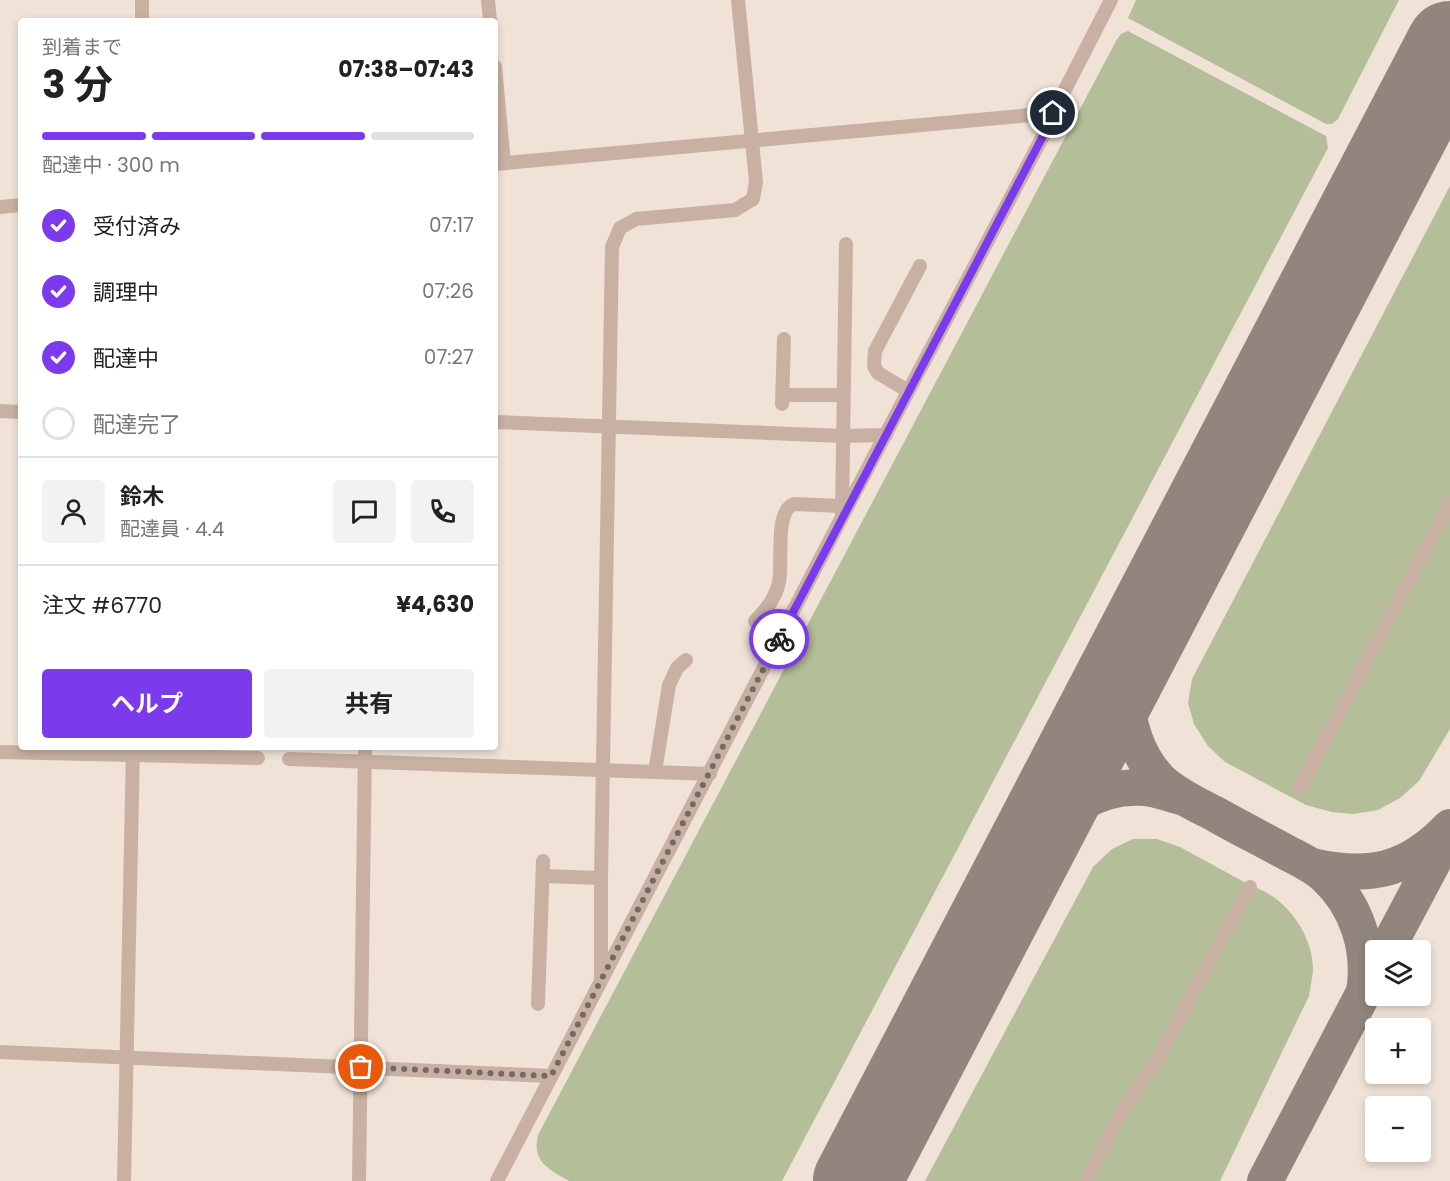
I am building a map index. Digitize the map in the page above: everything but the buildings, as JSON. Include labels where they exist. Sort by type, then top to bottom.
[{"type":"street","points":[[142,0],[142,18]]},
{"type":"street","points":[[488,0],[490,18]]},
{"type":"street","points":[[601,981],[612,247],[620,228],[636,219],[735,210],[753,199],[756,182],[753,141],[738,0]]},
{"type":"street","points":[[496,1181],[710,774],[842,512],[886,435],[1042,138],[1111,0]]},
{"type":"street","points":[[498,125],[500,163],[1053,113]]},
{"type":"street","points":[[0,207],[18,205]]},
{"type":"street","points":[[842,512],[846,244]]},
{"type":"street","points":[[908,391],[878,373],[874,358],[875,351],[920,266]]},
{"type":"street","points":[[784,339],[783,399],[843,395]]},
{"type":"street","points":[[0,411],[18,412]]},
{"type":"street","points":[[498,422],[842,436],[886,435]]},
{"type":"street","points":[[1299,789],[1450,503]]},
{"type":"street","points":[[755,621],[770,603],[779,584],[784,511],[788,506],[794,504],[842,512]]},
{"type":"street","points":[[655,772],[669,685],[677,668],[686,660]]},
{"type":"street","points":[[359,1181],[365,750]]},
{"type":"street","points":[[124,1181],[133,751]]},
{"type":"street","points":[[0,752],[133,751],[258,759]]},
{"type":"street","points":[[289,759],[710,774]]},
{"type":"street","points":[[538,1004],[543,861]]},
{"type":"street","points":[[543,876],[601,878]]},
{"type":"street","points":[[1086,1181],[1124,1108],[1157,1059],[1250,887]]},
{"type":"street","points":[[0,1052],[551,1076]]},
{"type":"green space","points":[[1136,0],[1399,0],[1338,119],[1332,124],[1326,124],[1128,18]]},
{"type":"green space","points":[[1128,31],[1326,136],[1328,148],[782,1181],[569,1181],[543,1164],[537,1152],[538,1135],[1116,41],[1121,34]]},
{"type":"green space","points":[[1450,186],[1450,729],[1419,781],[1400,798],[1378,810],[1353,814],[1332,812],[1306,805],[1225,762],[1208,746],[1194,724],[1188,703],[1192,679]]},
{"type":"green space","points":[[1133,839],[1157,839],[1180,847],[1246,883],[1154,1057],[1080,1181],[925,1181],[1093,867],[1112,849]]},
{"type":"green space","points":[[1254,887],[1277,900],[1296,920],[1309,945],[1313,972],[1309,996],[1220,1181],[1092,1181],[1128,1111]]},
{"type":"taxiway","points":[[1138,645],[1128,679],[1127,702],[1131,727],[1146,762],[1162,782],[1175,792],[1325,876],[1346,900],[1359,929],[1365,960],[1364,992]]},
{"type":"taxiway","points":[[1032,848],[1067,812],[1096,796],[1128,788],[1145,788],[1181,797]]},
{"type":"taxiway","points":[[1312,866],[1352,872],[1387,868],[1419,853],[1450,827]]},
{"type":"taxiway","points":[[1392,940],[1446,838]]},
{"type":"taxiway","points":[[1265,1181],[1365,990]]},
{"type":"runway","points":[[857,1181],[1450,45]]},
{"type":"way so far","points":[[361,1067],[551,1076],[779,639]]},
{"type":"route","points":[[779,639],[1053,113]]}]
